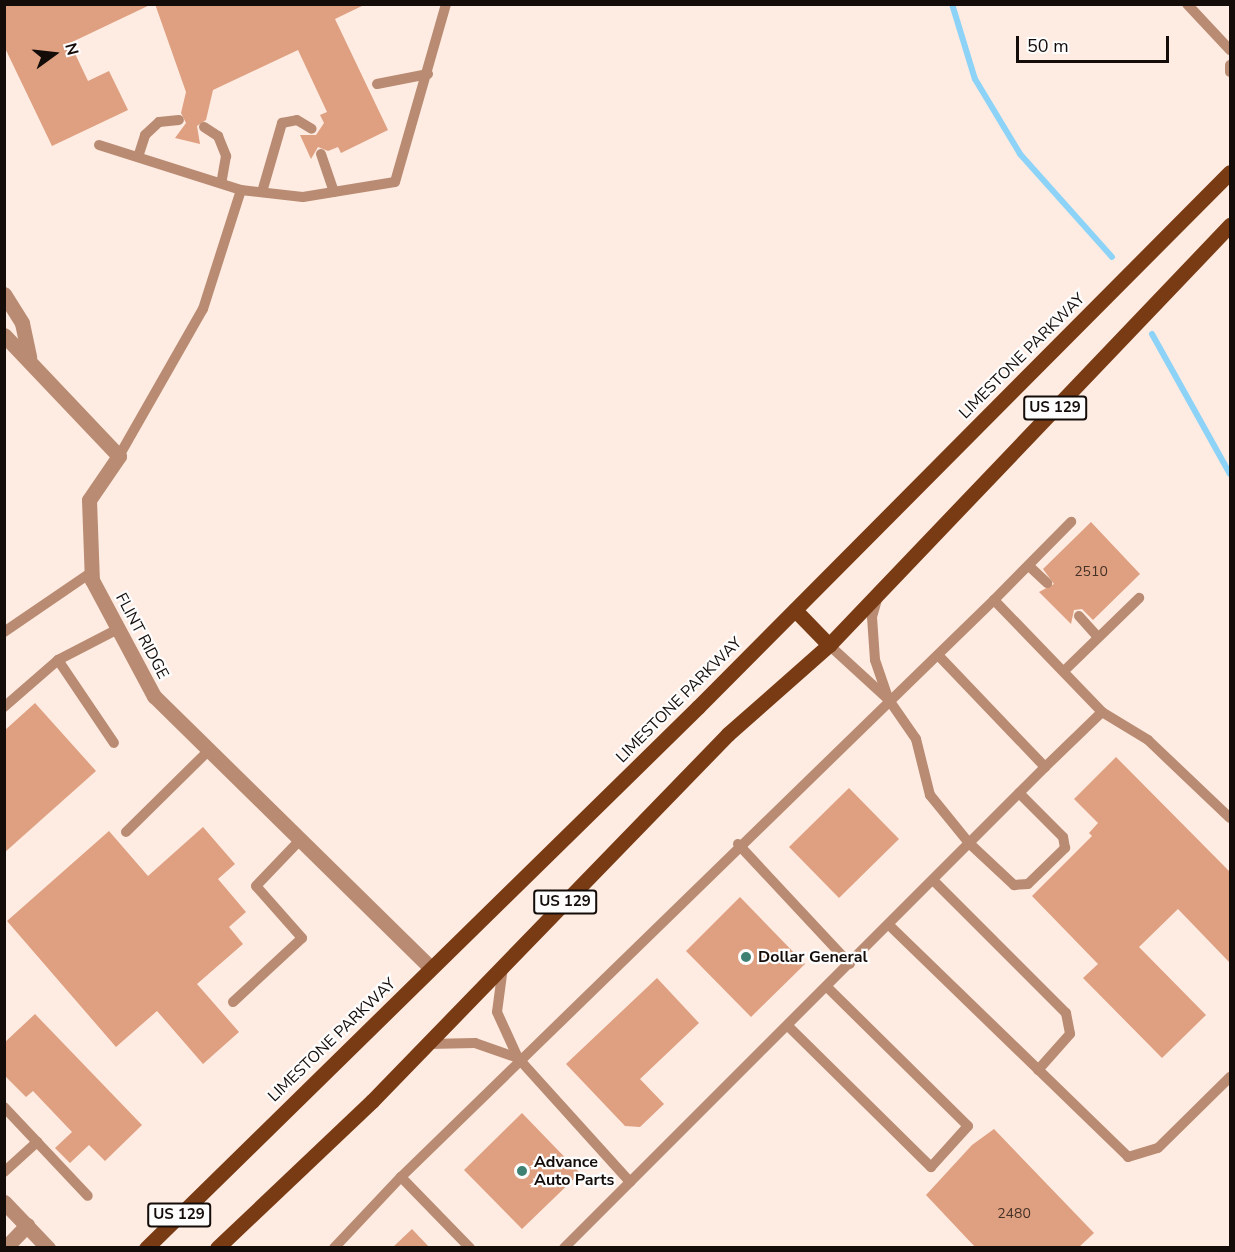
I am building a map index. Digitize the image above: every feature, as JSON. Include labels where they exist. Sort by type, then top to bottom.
[{"type":"main road","name":"LIMESTONE PARKWAY","points":[[146,1248],[795,610],[1230,172]]},
{"type":"main road","name":"US 129","points":[[217,1248],[428,1044],[728,734],[828,645],[1230,225]]},
{"type":"main road","points":[[795,610],[828,645]]},
{"type":"street","points":[[4,294],[22,323],[29,357]]},
{"type":"street","points":[[4,335],[29,357],[119,456]]},
{"type":"street","name":"FLINT RIDGE","points":[[119,456],[89,500],[92,572],[118,629],[154,696],[299,841],[431,968]]},
{"type":"street","points":[[4,1202],[48,1248]]},
{"type":"street","points":[[5,1248],[27,1225]]},
{"type":"lane","points":[[99,145],[241,190],[303,197],[395,182],[428,74],[446,4]]},
{"type":"lane","points":[[1190,5],[1230,50]]},
{"type":"lane","points":[[1230,65],[1230,72]]},
{"type":"lane","points":[[377,84],[428,74]]},
{"type":"lane","points":[[138,157],[145,135],[159,122],[179,120]]},
{"type":"lane","points":[[262,192],[282,123],[297,120],[312,129]]},
{"type":"lane","points":[[204,127],[218,136],[226,156],[221,183]]},
{"type":"lane","points":[[321,154],[334,192]]},
{"type":"lane","points":[[119,456],[203,309],[241,190]]},
{"type":"lane","points":[[334,1248],[518,1058],[738,844],[938,655],[1071,522]]},
{"type":"lane","points":[[1029,566],[1047,583]]},
{"type":"lane","points":[[4,632],[92,572]]},
{"type":"lane","points":[[879,591],[872,617],[875,660],[889,700]]},
{"type":"lane","points":[[1064,671],[1139,598]]},
{"type":"lane","points":[[994,600],[1102,712],[1148,740],[1230,819]]},
{"type":"lane","points":[[1079,616],[1098,637]]},
{"type":"lane","points":[[4,707],[58,660],[118,629]]},
{"type":"lane","points":[[828,645],[889,700],[916,739],[930,795],[969,843],[1014,885],[1028,884],[1065,848],[1063,837],[1019,793]]},
{"type":"lane","points":[[938,655],[1046,766]]},
{"type":"lane","points":[[58,660],[114,743]]},
{"type":"lane","points":[[564,1248],[1102,712]]},
{"type":"lane","points":[[126,832],[208,751]]},
{"type":"lane","points":[[233,1002],[302,938],[255,886],[299,841]]},
{"type":"lane","points":[[738,844],[850,964]]},
{"type":"lane","points":[[933,880],[1066,1013],[1071,1034],[1038,1070]]},
{"type":"lane","points":[[889,925],[1128,1157],[1158,1148],[1230,1077]]},
{"type":"lane","points":[[502,966],[497,1012],[518,1058],[630,1182]]},
{"type":"lane","points":[[788,1026],[932,1167],[968,1126],[827,987]]},
{"type":"lane","points":[[428,1044],[476,1043],[518,1058]]},
{"type":"lane","points":[[4,1107],[88,1197]]},
{"type":"lane","points":[[4,1172],[37,1142]]},
{"type":"lane","points":[[401,1177],[470,1248]]},
{"type":"building","points":[[4,4],[152,4],[70,43],[88,81],[109,71],[128,110],[52,146],[4,46]]},
{"type":"building","points":[[155,4],[366,4],[335,19],[388,130],[341,153],[338,147],[328,151],[318,147],[311,159],[300,135],[316,135],[324,123],[320,115],[327,112],[298,50],[213,90],[206,120],[197,126],[200,144],[175,138],[186,123],[181,113],[186,92]]},
{"type":"building","points":[[1091,522],[1140,574],[1093,620],[1082,609],[1074,610],[1071,624],[1039,592],[1054,584],[1043,569]]},
{"type":"building","points":[[35,703],[96,771],[4,853],[4,731]]},
{"type":"building","points":[[1116,757],[1230,872],[1230,963],[1178,909],[1139,947],[1206,1015],[1162,1058],[1083,978],[1098,964],[1032,896],[1092,836],[1089,833],[1098,823],[1074,799]]},
{"type":"building","points":[[849,788],[899,839],[839,898],[789,847]]},
{"type":"building","points":[[203,827],[235,864],[218,879],[246,912],[229,927],[243,944],[197,984],[239,1032],[203,1064],[157,1011],[116,1047],[7,921],[109,831],[148,876]]},
{"type":"building","name":"Dollar General","points":[[740,897],[805,964],[751,1017],[686,951]]},
{"type":"building","points":[[657,978],[699,1023],[640,1079],[664,1104],[640,1127],[625,1126],[566,1064]]},
{"type":"building","points":[[35,1014],[142,1125],[105,1161],[89,1145],[70,1163],[55,1148],[72,1132],[33,1091],[26,1097],[4,1075],[4,1043]]},
{"type":"building","name":"Advance Auto Parts","points":[[522,1113],[580,1173],[522,1229],[464,1170]]},
{"type":"building","points":[[994,1129],[1094,1233],[1078,1248],[976,1248],[926,1195],[972,1145]]},
{"type":"building","points":[[412,1229],[430,1248],[392,1248]]},
{"type":"waterway","points":[[952,4],[975,79],[1020,154],[1112,257]]},
{"type":"waterway","points":[[1152,334],[1230,474]]},
{"type":"place","name":"Dollar General","points":[[746,957]]},
{"type":"place","name":"Advance Auto Parts","points":[[522,1171]]}]
